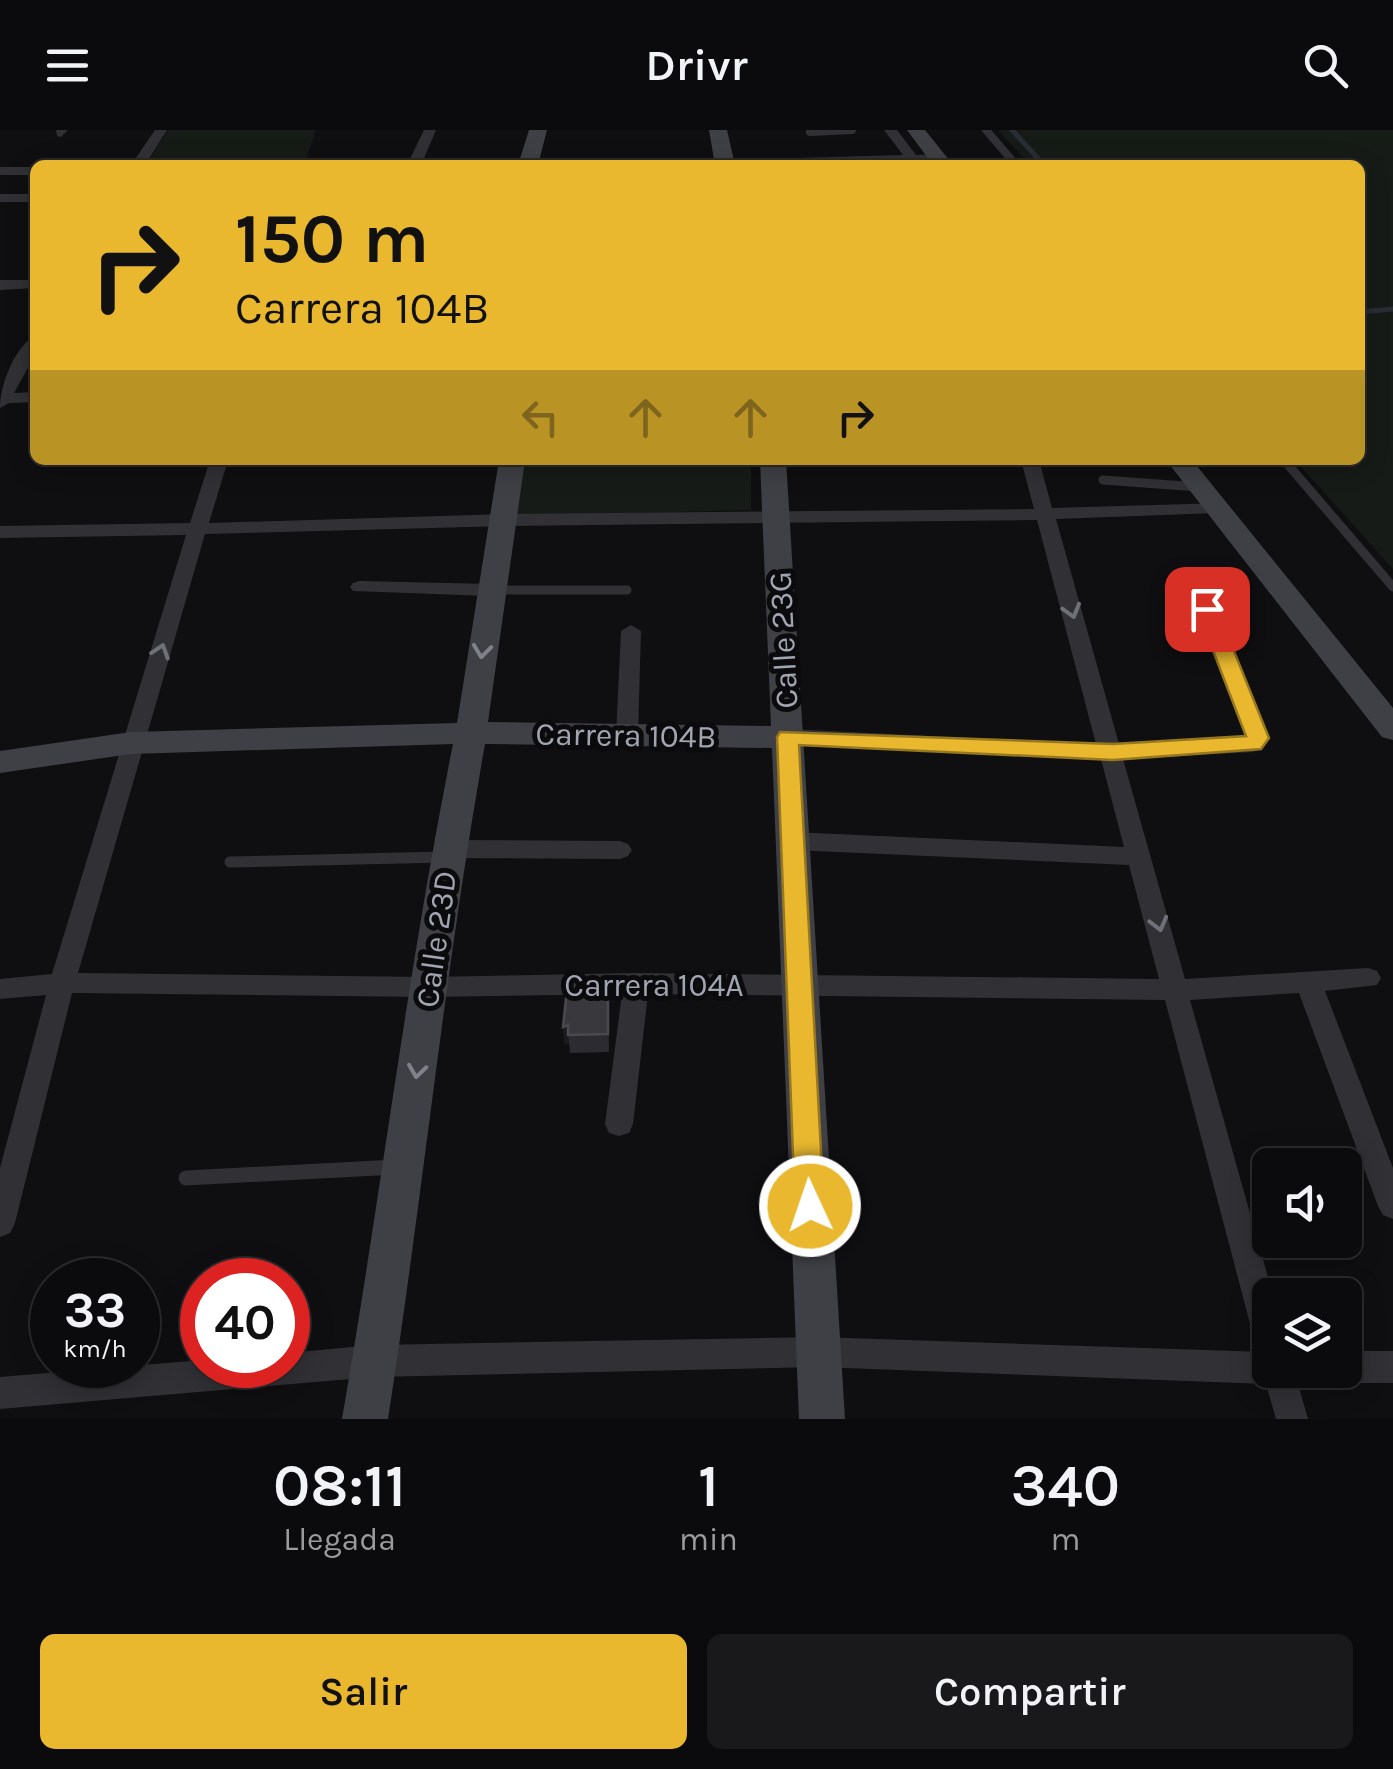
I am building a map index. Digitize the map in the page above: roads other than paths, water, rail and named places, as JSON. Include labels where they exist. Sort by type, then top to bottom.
[{"type":"street","points":[[141,160],[162,130]]},
{"type":"street","points":[[416,160],[430,130]]},
{"type":"street","points":[[529,160],[538,130]]},
{"type":"street","points":[[718,130],[724,160]]},
{"type":"street","points":[[890,130],[912,160]]},
{"type":"street","points":[[916,130],[940,160]]},
{"type":"street","points":[[0,172],[30,171]]},
{"type":"street","points":[[0,199],[30,198]]},
{"type":"street","points":[[0,285],[30,284]]},
{"type":"street","points":[[1,400],[30,350]]},
{"type":"street","points":[[1,400],[30,397]]},
{"type":"street","points":[[0,1222],[62,984],[131,744],[218,465]]},
{"type":"street","name":"Calle 23D","points":[[365,1419],[448,853],[471,733],[511,465]]},
{"type":"street","name":"Calle 23G","points":[[773,465],[822,1419]]},
{"type":"street","points":[[1031,465],[1113,752],[1254,1278]]},
{"type":"street","points":[[1183,465],[1393,730]]},
{"type":"street","points":[[0,532],[200,532],[503,520],[1044,517],[1209,497]]},
{"type":"street","points":[[360,588],[490,590]]},
{"type":"street","name":"Carrera 104B","points":[[0,762],[131,744],[471,733],[788,737],[1113,752],[1253,744],[1258,738],[1207,609]]},
{"type":"street","points":[[627,735],[631,630]]},
{"type":"street","points":[[792,841],[1141,857]]},
{"type":"street","points":[[448,853],[620,850]]},
{"type":"street","name":"Carrera 104A","points":[[0,989],[62,984],[428,987],[636,983],[1176,990],[1368,978]]},
{"type":"street","points":[[1308,981],[1393,1206]]},
{"type":"street","points":[[619,1124],[636,983]]},
{"type":"street","points":[[0,1392],[374,1361],[818,1352],[1252,1367]]},
{"type":"street","points":[[1362,1367],[1393,1367]]},
{"type":"street","points":[[1283,1388],[1292,1419]]},
{"type":"lane","points":[[810,132],[852,130]]},
{"type":"lane","points":[[986,130],[1012,160]]},
{"type":"lane","points":[[1288,465],[1393,587]]},
{"type":"lane","points":[[1104,480],[1209,497]]},
{"type":"lane","points":[[490,590],[627,590]]},
{"type":"lane","points":[[230,862],[448,853]]},
{"type":"lane","points":[[186,1178],[405,1166]]},
{"type":"waterway","points":[[1012,130],[1039,160]]},
{"type":"waterway","points":[[1365,312],[1393,309]]}]
